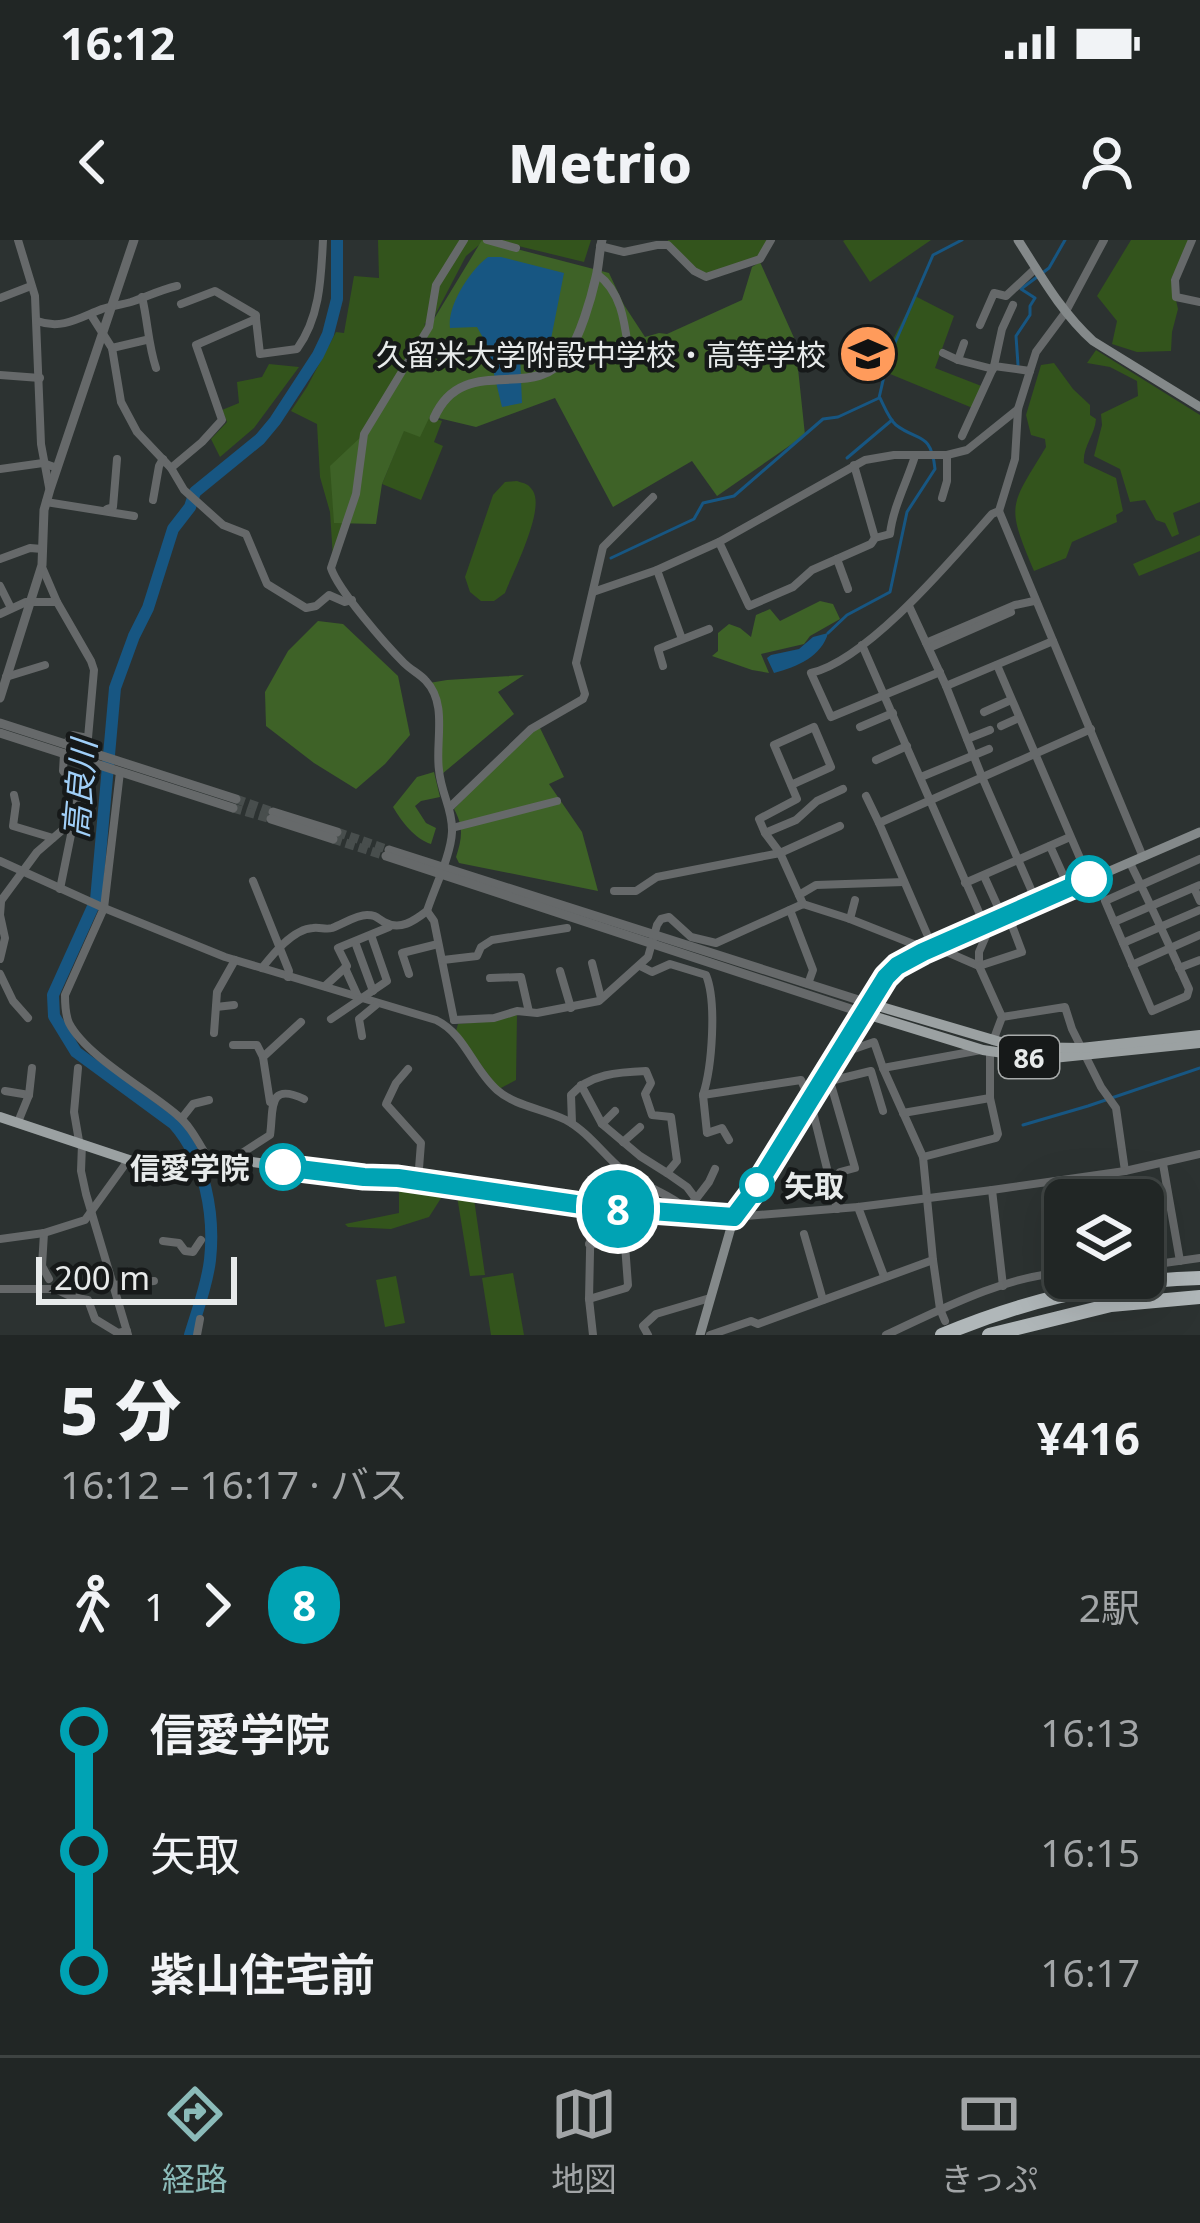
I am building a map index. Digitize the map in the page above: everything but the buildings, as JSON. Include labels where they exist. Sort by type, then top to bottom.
[{"type":"highway","points":[[943,1328],[1035,1300],[1106,1286],[1200,1278]]},
{"type":"highway","points":[[988,1335],[1111,1305],[1200,1297]]},
{"type":"main road","points":[[1018,240],[1064,313],[1093,341],[1200,407]]},
{"type":"main road","points":[[700,1335],[734,1217],[827,1079],[886,977],[931,948],[1200,834]]},
{"type":"main road","name":"86","points":[[865,1008],[988,1048],[1084,1052],[1200,1039]]},
{"type":"main road","points":[[0,1117],[129,1160],[187,1164],[237,1160],[591,1206],[734,1217]]},
{"type":"street","points":[[18,240],[35,296],[43,463],[50,489]]},
{"type":"street","points":[[0,698],[41,565],[46,502],[134,240]]},
{"type":"street","points":[[182,304],[215,292],[256,315],[260,354],[297,349],[318,303],[322,240]]},
{"type":"street","points":[[358,999],[338,948],[411,922],[427,911],[452,828],[438,767],[441,728],[430,683],[406,665],[338,583],[331,568],[356,494],[364,434],[429,327],[436,285],[464,243],[486,240],[516,248]]},
{"type":"street","points":[[434,418],[454,390],[473,382],[553,370],[566,358],[597,274],[601,243],[624,252],[668,245],[706,277],[760,260],[771,240]]},
{"type":"street","points":[[1104,240],[1064,313],[1036,352],[1018,409],[1015,459],[999,511],[1143,857]]},
{"type":"street","points":[[1192,240],[1175,280],[1176,297],[1200,302]]},
{"type":"street","points":[[980,325],[994,293],[1006,296],[1036,268]]},
{"type":"street","points":[[597,274],[616,297],[628,356]]},
{"type":"street","points":[[0,298],[31,286]]},
{"type":"street","points":[[37,321],[65,324],[177,286]]},
{"type":"street","points":[[142,297],[149,331],[146,340],[156,368]]},
{"type":"street","points":[[962,436],[994,367],[1013,305]]},
{"type":"street","points":[[91,315],[112,348],[129,419],[184,490],[224,525],[246,534],[263,579],[306,608],[329,595],[339,601],[352,600]]},
{"type":"street","points":[[171,468],[222,420],[196,345],[256,319]]},
{"type":"street","points":[[112,348],[146,340]]},
{"type":"street","points":[[958,360],[964,343]]},
{"type":"street","points":[[943,353],[958,360],[1030,371]]},
{"type":"street","points":[[0,375],[40,378]]},
{"type":"street","points":[[593,592],[719,542],[854,465],[878,457],[967,450],[1018,409]]},
{"type":"street","points":[[942,498],[947,455]]},
{"type":"street","points":[[719,542],[749,606],[890,534],[915,456]]},
{"type":"street","points":[[106,510],[113,507],[117,459]]},
{"type":"street","points":[[153,500],[163,459]]},
{"type":"street","points":[[0,469],[43,463],[57,468]]},
{"type":"street","points":[[854,465],[875,538]]},
{"type":"street","points":[[449,807],[531,729],[583,699],[576,663],[603,547],[653,497]]},
{"type":"street","points":[[46,502],[134,516]]},
{"type":"street","points":[[940,672],[831,717],[812,673],[837,664],[909,606],[999,511]]},
{"type":"street","points":[[0,559],[42,548]]},
{"type":"street","points":[[837,559],[848,589]]},
{"type":"street","points":[[41,565],[92,661],[94,678],[88,738],[72,735],[65,749],[63,771],[79,790],[60,889]]},
{"type":"street","points":[[657,570],[682,639]]},
{"type":"street","points":[[0,586],[11,608]]},
{"type":"street","points":[[928,645],[1034,601]]},
{"type":"street","points":[[0,614],[30,602],[57,602]]},
{"type":"street","points":[[909,606],[1036,903]]},
{"type":"street","points":[[663,666],[658,650],[709,628]]},
{"type":"street","points":[[946,686],[1053,641]]},
{"type":"street","points":[[862,645],[989,928],[979,966],[1001,1017],[988,1048],[996,1138],[923,1157]]},
{"type":"street","points":[[6,677],[45,665]]},
{"type":"street","points":[[997,665],[1089,879]]},
{"type":"street","points":[[984,712],[1011,700]]},
{"type":"street","points":[[860,727],[892,713]]},
{"type":"street","points":[[1001,726],[1019,718]]},
{"type":"street","points":[[0,723],[234,803]]},
{"type":"street","points":[[791,785],[831,767],[814,727],[774,745],[791,785],[797,799],[759,819],[781,853],[801,899],[979,966],[1022,952],[984,876]]},
{"type":"street","points":[[879,823],[1091,729]]},
{"type":"street","points":[[967,739],[990,730]]},
{"type":"street","points":[[0,733],[65,749]]},
{"type":"street","points":[[876,760],[907,746]]},
{"type":"street","points":[[921,778],[988,749]]},
{"type":"street","points":[[121,766],[104,908],[65,995],[68,1022],[96,1052],[182,1118],[211,1162]]},
{"type":"street","points":[[766,833],[843,789]]},
{"type":"street","points":[[14,795],[14,826],[53,838]]},
{"type":"street","points":[[866,796],[931,948]]},
{"type":"street","points":[[452,828],[557,801]]},
{"type":"street","points":[[272,816],[335,836]]},
{"type":"street","points":[[0,959],[5,938],[1,902],[22,871],[74,820]]},
{"type":"street","points":[[614,891],[636,890],[657,878],[781,853],[840,826]]},
{"type":"street","points":[[965,883],[1070,837]]},
{"type":"street","points":[[1051,846],[1070,888]]},
{"type":"street","points":[[388,853],[865,1008]]},
{"type":"street","points":[[1130,863],[1141,885],[1151,906],[1160,927],[1171,948],[1189,989],[1187,996],[1152,1011],[1105,901],[1141,885],[1200,859]]},
{"type":"street","points":[[0,861],[235,960],[452,1023],[601,1000],[648,957],[657,925],[669,916],[691,937],[716,943],[790,910],[816,885],[904,882]]},
{"type":"street","points":[[253,881],[290,971],[288,976]]},
{"type":"street","points":[[1114,922],[1197,886],[1200,906],[1124,943]]},
{"type":"street","points":[[850,919],[855,900]]},
{"type":"street","points":[[790,910],[813,970],[808,984]]},
{"type":"street","points":[[427,911],[443,960],[452,1023],[478,1069],[502,1094],[572,1123],[616,1166],[689,1212],[715,1168]]},
{"type":"street","points":[[262,968],[281,947],[314,928],[325,930],[371,914],[391,926]]},
{"type":"street","points":[[443,960],[477,956],[492,940],[567,928]]},
{"type":"street","points":[[331,1019],[388,981],[371,935]]},
{"type":"street","points":[[1132,965],[1200,935]]},
{"type":"street","points":[[654,939],[808,984],[865,1008]]},
{"type":"street","points":[[355,941],[373,991]]},
{"type":"street","points":[[409,974],[400,949],[438,944]]},
{"type":"street","points":[[214,1034],[217,992],[235,960]]},
{"type":"street","points":[[1179,968],[1200,960]]},
{"type":"street","points":[[592,963],[601,1000]]},
{"type":"street","points":[[640,966],[652,972],[670,964],[706,975],[712,991],[708,1081],[703,1095],[707,1133],[722,1127],[728,1140]]},
{"type":"street","points":[[324,987],[345,968]]},
{"type":"street","points":[[560,971],[571,1008]]},
{"type":"street","points":[[0,974],[28,1018]]},
{"type":"street","points":[[490,978],[521,976],[529,1012]]},
{"type":"street","points":[[1189,989],[1200,985]]},
{"type":"street","points":[[362,1036],[359,1019],[377,1004]]},
{"type":"street","points":[[216,1007],[234,1005]]},
{"type":"street","points":[[1001,1017],[1065,1007],[1101,1087],[1116,1108],[1125,1171]]},
{"type":"street","points":[[263,1057],[301,1022]]},
{"type":"street","points":[[844,1048],[851,1051],[874,1042],[923,1157],[943,1328]]},
{"type":"street","points":[[233,1045],[257,1045],[271,1103],[270,1136],[237,1160]]},
{"type":"street","points":[[883,1068],[988,1048]]},
{"type":"street","points":[[18,1122],[29,1095],[32,1068]]},
{"type":"street","points":[[0,1301],[1,1289],[55,1289],[88,1300],[95,1319],[118,1333],[127,1333],[81,1171],[74,1112],[78,1068]]},
{"type":"street","points":[[408,1069],[386,1105],[421,1143],[418,1181]]},
{"type":"street","points":[[572,1123],[571,1095],[589,1079],[646,1071],[651,1083],[645,1094],[652,1115],[671,1117],[677,1161],[667,1173]]},
{"type":"street","points":[[841,1172],[855,1168],[827,1079],[872,1071],[883,1111]]},
{"type":"street","points":[[703,1095],[801,1080],[837,1208]]},
{"type":"street","points":[[581,1085],[602,1124],[687,1187],[696,1199]]},
{"type":"street","points":[[5,1091],[29,1095]]},
{"type":"street","points":[[271,1103],[283,1094],[304,1099]]},
{"type":"street","points":[[903,1113],[990,1098]]},
{"type":"street","points":[[182,1118],[194,1104],[209,1100]]},
{"type":"street","points":[[602,1124],[615,1112]]},
{"type":"street","points":[[623,1142],[640,1127]]},
{"type":"street","points":[[734,1217],[992,1190],[1125,1171],[1200,1154]]},
{"type":"street","points":[[0,1239],[44,1233],[86,1220],[129,1160]]},
{"type":"street","points":[[1163,1164],[1180,1261]]},
{"type":"street","points":[[992,1190],[1003,1286]]},
{"type":"street","points":[[591,1206],[593,1335]]},
{"type":"street","points":[[858,1207],[884,1276]]},
{"type":"street","points":[[44,1233],[42,1266],[49,1279]]},
{"type":"street","points":[[804,1234],[823,1300]]},
{"type":"street","points":[[163,1241],[193,1252],[201,1240]]},
{"type":"street","points":[[589,1244],[625,1245],[628,1285],[589,1299]]},
{"type":"street","points":[[1164,1263],[1200,1258]]},
{"type":"street","points":[[710,1335],[751,1321],[758,1324],[933,1260]]},
{"type":"street","points":[[886,1335],[970,1296],[1044,1277]]},
{"type":"street","points":[[113,1285],[154,1281]]},
{"type":"street","points":[[648,1335],[643,1325],[656,1314],[710,1298]]},
{"type":"street","points":[[196,1335],[200,1319]]},
{"type":"green space","points":[[378,240],[485,240],[466,256],[433,319],[424,324],[429,327],[360,476],[333,558],[317,424],[291,411],[336,332],[344,333],[354,276],[379,278]]},
{"type":"green space","points":[[482,240],[609,273],[645,337],[667,334],[742,300],[752,267],[760,262],[795,340],[805,435],[717,496],[692,461],[613,507],[555,398],[476,427],[430,416],[420,437],[404,431],[382,484],[376,524],[334,523],[330,466],[364,434]]},
{"type":"green space","points":[[494,240],[591,240],[584,262]]},
{"type":"green space","points":[[668,240],[766,240],[768,245],[760,259],[706,277]]},
{"type":"green space","points":[[845,240],[931,240],[870,282]]},
{"type":"green space","points":[[1131,240],[1192,240],[1171,279],[1178,309],[1171,351],[1137,352],[1112,344],[1117,321],[1097,296]]},
{"type":"green space","points":[[915,296],[954,316],[935,368],[984,387],[975,409],[878,369]]},
{"type":"green space","points":[[1096,350],[1200,415],[1200,502],[1173,513],[1179,534],[1172,537],[1145,500],[1130,502],[1120,469],[1094,456],[1101,414],[1138,396],[1137,381],[1110,367],[1087,363]]},
{"type":"green space","points":[[1054,363],[1090,405],[1090,415],[1096,419],[1084,463],[1116,478],[1123,511],[1116,515],[1117,522],[1072,542],[1066,558],[1034,571],[1019,532],[1016,507],[1046,447],[1045,439],[1031,435],[1026,415],[1041,365]]},
{"type":"green space","points":[[269,364],[299,367],[254,428],[220,457],[211,439],[227,422],[222,410],[239,403],[237,382],[262,377]]},
{"type":"green space","points":[[429,416],[442,421],[434,442],[443,446],[421,500],[382,484],[404,430]]},
{"type":"green space","points":[[505,482],[528,485],[536,500],[532,526],[505,593],[494,601],[481,601],[470,592],[465,577],[493,495]]},
{"type":"green space","points":[[1200,535],[1200,551],[1139,576],[1133,564]]},
{"type":"green space","points":[[820,601],[833,604],[840,619],[804,644],[761,654],[769,673],[712,656],[718,651],[718,633],[729,624],[751,637],[756,615],[770,609],[780,621]]},
{"type":"green space","points":[[318,621],[343,624],[398,676],[410,735],[356,789],[266,726],[265,692],[288,651]]},
{"type":"green space","points":[[524,675],[498,692],[514,714],[442,774],[441,728],[429,683]]},
{"type":"green space","points":[[540,728],[564,777],[549,784],[582,832],[598,891],[459,863],[456,857],[461,833],[454,809],[529,731]]},
{"type":"green space","points":[[434,772],[440,797],[415,806],[426,823],[436,828],[431,844],[409,829],[393,807],[417,777]]},
{"type":"green space","points":[[517,1014],[516,1080],[499,1089],[456,1031],[458,1024]]},
{"type":"green space","points":[[399,1187],[443,1195],[429,1217],[391,1229],[345,1224],[399,1213]]},
{"type":"green space","points":[[457,1196],[474,1199],[485,1275],[470,1276]]},
{"type":"green space","points":[[513,1273],[524,1335],[491,1335],[482,1278]]},
{"type":"green space","points":[[396,1276],[405,1323],[385,1327],[376,1280]]},
{"type":"water","points":[[488,257],[564,273],[551,339],[535,343],[520,356],[522,403],[502,407],[487,345],[477,327],[450,328],[461,289]]},
{"type":"water","points":[[828,633],[807,659],[774,673],[767,658],[771,655],[799,649],[813,637]]},
{"type":"waterway","name":"高良川","points":[[190,1335],[210,1260],[209,1206],[200,1171],[174,1124],[76,1052],[54,1016],[53,995],[96,900],[115,688],[173,529],[195,492],[260,439],[318,355],[337,299],[337,240]]},
{"type":"waterway","points":[[611,558],[694,519],[703,503],[734,496],[823,419],[879,398],[888,359],[933,255],[962,240]]},
{"type":"waterway","points":[[1018,365],[1016,336],[1035,298],[1021,289],[1049,268],[1065,240]]},
{"type":"waterway","points":[[828,633],[847,615],[890,592],[907,512],[935,469],[927,443],[896,425],[880,398]]},
{"type":"waterway","points":[[847,458],[892,420]]},
{"type":"waterway","points":[[1023,1125],[1200,1068]]},
{"type":"tunnel","points":[[236,799],[273,812]]},
{"type":"tunnel","points":[[233,808],[271,819]]},
{"type":"tunnel","points":[[337,832],[389,850]]},
{"type":"tunnel","points":[[333,839],[386,856]]},
{"type":"bus line","name":"8","points":[[283,1167],[398,1178],[596,1207],[734,1217],[868,1003],[897,966],[1089,879]]},
{"type":"place","name":"久留米大学附設中学校・高等学校","points":[[868,354]]},
{"type":"place","name":"信愛学院","points":[[283,1167]]},
{"type":"place","name":"矢取","points":[[757,1185]]}]
